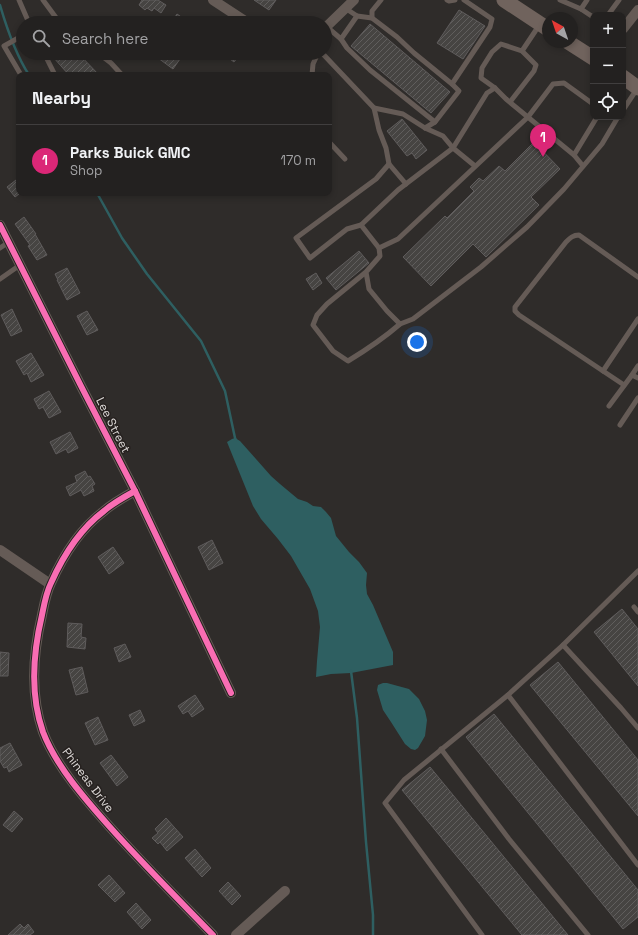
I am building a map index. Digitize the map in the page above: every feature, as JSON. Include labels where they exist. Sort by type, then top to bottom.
[{"type":"main road","points":[[512,4],[542,25]]},
{"type":"main road","points":[[577,48],[590,56]]},
{"type":"main road","points":[[626,79],[638,88]]},
{"type":"street","points":[[214,0],[238,16]]},
{"type":"street","points":[[332,21],[354,0]]},
{"type":"street","points":[[626,25],[638,10]]},
{"type":"street","name":"Lee Street","points":[[0,225],[134,491],[231,693]]},
{"type":"street","name":"Phineas Drive","points":[[134,491],[105,510],[83,531],[72,544],[50,584],[37,634],[34,677],[36,700],[43,731],[49,746],[75,785],[94,810],[126,845],[213,935]]},
{"type":"street","points":[[0,550],[50,584]]},
{"type":"street","points":[[236,935],[285,891]]},
{"type":"lane","points":[[19,0],[27,16]]},
{"type":"lane","points":[[43,0],[55,16]]},
{"type":"lane","points":[[372,18],[372,11],[381,0]]},
{"type":"lane","points":[[447,0],[449,2],[455,0]]},
{"type":"lane","points":[[452,84],[490,27],[492,19],[464,0]]},
{"type":"lane","points":[[560,0],[581,9],[590,15]]},
{"type":"lane","points":[[581,9],[587,0]]},
{"type":"lane","points":[[610,12],[619,0]]},
{"type":"lane","points":[[345,8],[358,16],[372,18],[397,37],[459,90],[435,122],[425,128]]},
{"type":"lane","points":[[341,39],[358,16]]},
{"type":"lane","points":[[522,51],[542,28]]},
{"type":"lane","points":[[332,32],[341,39],[347,48],[370,70],[435,122]]},
{"type":"lane","points":[[16,39],[4,46],[19,72]]},
{"type":"lane","points":[[510,102],[534,71],[536,65],[522,51],[501,44],[492,52],[482,68],[481,78],[495,88],[510,102],[574,155],[583,166]]},
{"type":"lane","points":[[48,60],[54,72]]},
{"type":"lane","points":[[108,60],[119,72]]},
{"type":"lane","points":[[312,72],[315,60]]},
{"type":"lane","points":[[329,60],[374,108],[379,130],[386,148],[389,164],[406,184]]},
{"type":"lane","points":[[379,248],[398,239],[528,117],[553,84],[564,83],[590,102]]},
{"type":"lane","points":[[389,164],[376,179],[296,238],[310,258],[347,229],[361,224],[398,190],[453,148],[487,93],[495,88]]},
{"type":"lane","points":[[626,106],[638,88]]},
{"type":"lane","points":[[374,108],[403,114],[425,128],[443,136],[453,148],[475,166]]},
{"type":"lane","points":[[574,155],[595,120]]},
{"type":"lane","points":[[361,224],[379,248],[380,256],[366,272],[327,304],[317,315],[313,325],[333,351],[348,361],[388,335],[400,324],[413,319],[481,267],[527,227],[564,189],[602,144],[616,120]]},
{"type":"lane","points":[[332,145],[345,159]]},
{"type":"lane","points":[[624,385],[519,315],[515,311],[515,307],[566,242],[575,235],[579,235],[638,277]]},
{"type":"lane","points":[[0,248],[9,242]]},
{"type":"lane","points":[[0,279],[20,265]]},
{"type":"lane","points":[[366,272],[369,289],[400,324]]},
{"type":"lane","points":[[603,371],[638,319]]},
{"type":"lane","points":[[609,406],[638,366]]},
{"type":"lane","points":[[632,375],[638,378]]},
{"type":"lane","points":[[620,425],[638,398]]},
{"type":"lane","points":[[482,935],[385,804],[404,780],[508,695],[563,645],[638,571]]},
{"type":"lane","points":[[634,607],[638,612]]},
{"type":"lane","points":[[563,645],[638,728]]},
{"type":"lane","points":[[508,695],[638,865]]},
{"type":"lane","points":[[442,750],[509,839],[588,935]]},
{"type":"water","points":[[235,438],[240,441],[271,476],[298,499],[313,506],[321,507],[331,518],[336,536],[367,573],[367,594],[393,652],[393,665],[351,673],[331,674],[316,677],[320,627],[318,611],[310,589],[291,556],[261,519],[253,506],[227,442]]},
{"type":"water","points":[[383,683],[409,689],[419,699],[425,711],[427,720],[425,736],[418,748],[415,750],[411,749],[405,744],[383,710],[377,690],[378,685]]},
{"type":"building","points":[[142,0],[158,0],[166,5],[161,13],[154,8],[152,11],[147,8],[145,10],[139,5]]},
{"type":"building","points":[[254,0],[276,0],[269,10]]},
{"type":"building","points":[[459,10],[485,26],[463,59],[437,43]]},
{"type":"building","points":[[370,24],[450,92],[431,113],[351,46]]},
{"type":"building","points":[[56,60],[85,60],[96,72],[66,72]]},
{"type":"building","points":[[161,60],[179,60],[173,69]]},
{"type":"building","points":[[402,119],[427,150],[416,159],[412,153],[407,156],[387,131]]},
{"type":"building","points":[[534,142],[560,169],[531,197],[539,205],[486,257],[473,244],[431,286],[403,257],[445,216],[447,218],[474,191],[470,187],[479,178],[483,181],[499,166],[505,171]]},
{"type":"building","points":[[16,180],[16,196],[15,197],[7,187]]},
{"type":"building","points":[[24,217],[36,234],[47,255],[37,260],[28,246],[30,245],[15,224]]},
{"type":"building","points":[[359,251],[369,263],[336,290],[326,278]]},
{"type":"building","points":[[67,268],[80,293],[67,300],[55,274]]},
{"type":"building","points":[[316,273],[322,283],[313,290],[306,279]]},
{"type":"building","points":[[12,309],[22,331],[11,336],[1,315]]},
{"type":"building","points":[[87,311],[98,330],[87,335],[77,316]]},
{"type":"building","points":[[31,353],[44,375],[31,382],[27,373],[24,375],[16,361]]},
{"type":"building","points":[[49,391],[61,412],[49,418],[43,407],[39,409],[34,399]]},
{"type":"building","points":[[70,432],[78,448],[68,453],[66,449],[56,454],[50,442]]},
{"type":"building","points":[[85,471],[88,477],[90,476],[95,484],[92,486],[94,491],[84,496],[81,490],[70,496],[66,487],[77,482],[75,476]]},
{"type":"building","points":[[212,540],[223,563],[209,570],[198,547]]},
{"type":"building","points":[[113,547],[124,563],[109,574],[98,557]]},
{"type":"building","points":[[622,609],[638,629],[638,686],[594,632]]},
{"type":"building","points":[[68,623],[82,624],[81,637],[86,638],[85,649],[67,647]]},
{"type":"building","points":[[125,644],[131,657],[119,662],[114,648]]},
{"type":"building","points":[[0,652],[9,653],[8,676],[0,676]]},
{"type":"building","points":[[558,662],[638,760],[638,816],[530,685]]},
{"type":"building","points":[[82,667],[88,692],[76,695],[69,670]]},
{"type":"building","points":[[195,695],[204,709],[192,717],[188,711],[183,714],[178,706]]},
{"type":"building","points":[[140,710],[145,721],[134,726],[129,715]]},
{"type":"building","points":[[494,714],[638,890],[638,917],[623,929],[466,737]]},
{"type":"building","points":[[98,717],[108,740],[95,745],[85,723]]},
{"type":"building","points":[[10,743],[22,765],[9,772],[7,767],[4,768],[0,761],[0,748]]},
{"type":"building","points":[[111,755],[128,777],[117,786],[100,763]]},
{"type":"building","points":[[430,767],[568,935],[522,935],[402,790]]},
{"type":"building","points":[[14,811],[23,819],[12,832],[3,825]]},
{"type":"building","points":[[166,818],[183,837],[167,851],[160,842],[158,844],[152,838],[158,833],[155,829]]},
{"type":"building","points":[[195,849],[211,868],[202,877],[185,858]]},
{"type":"building","points":[[109,875],[125,893],[115,902],[98,885]]},
{"type":"building","points":[[228,882],[241,896],[232,905],[219,891]]},
{"type":"building","points":[[136,903],[151,920],[142,929],[127,912]]},
{"type":"building","points":[[20,924],[24,928],[28,924],[34,932],[30,935],[8,935]]},
{"type":"waterway","points":[[0,5],[16,50]]},
{"type":"waterway","points":[[21,60],[27,72]]},
{"type":"waterway","points":[[99,196],[122,238],[147,274],[201,341],[225,391],[236,440]]},
{"type":"waterway","points":[[351,671],[357,718],[373,915],[373,935]]},
{"type":"cycle path","points":[[0,225],[135,491],[231,693]]},
{"type":"cycle path","points":[[135,491],[111,505],[87,526],[67,553],[51,583],[45,599],[35,659],[34,674],[36,703],[43,732],[55,757],[72,782],[90,805],[122,840],[213,935]]},
{"type":"place","name":"Parks Buick GMC","points":[[543,157]]}]
